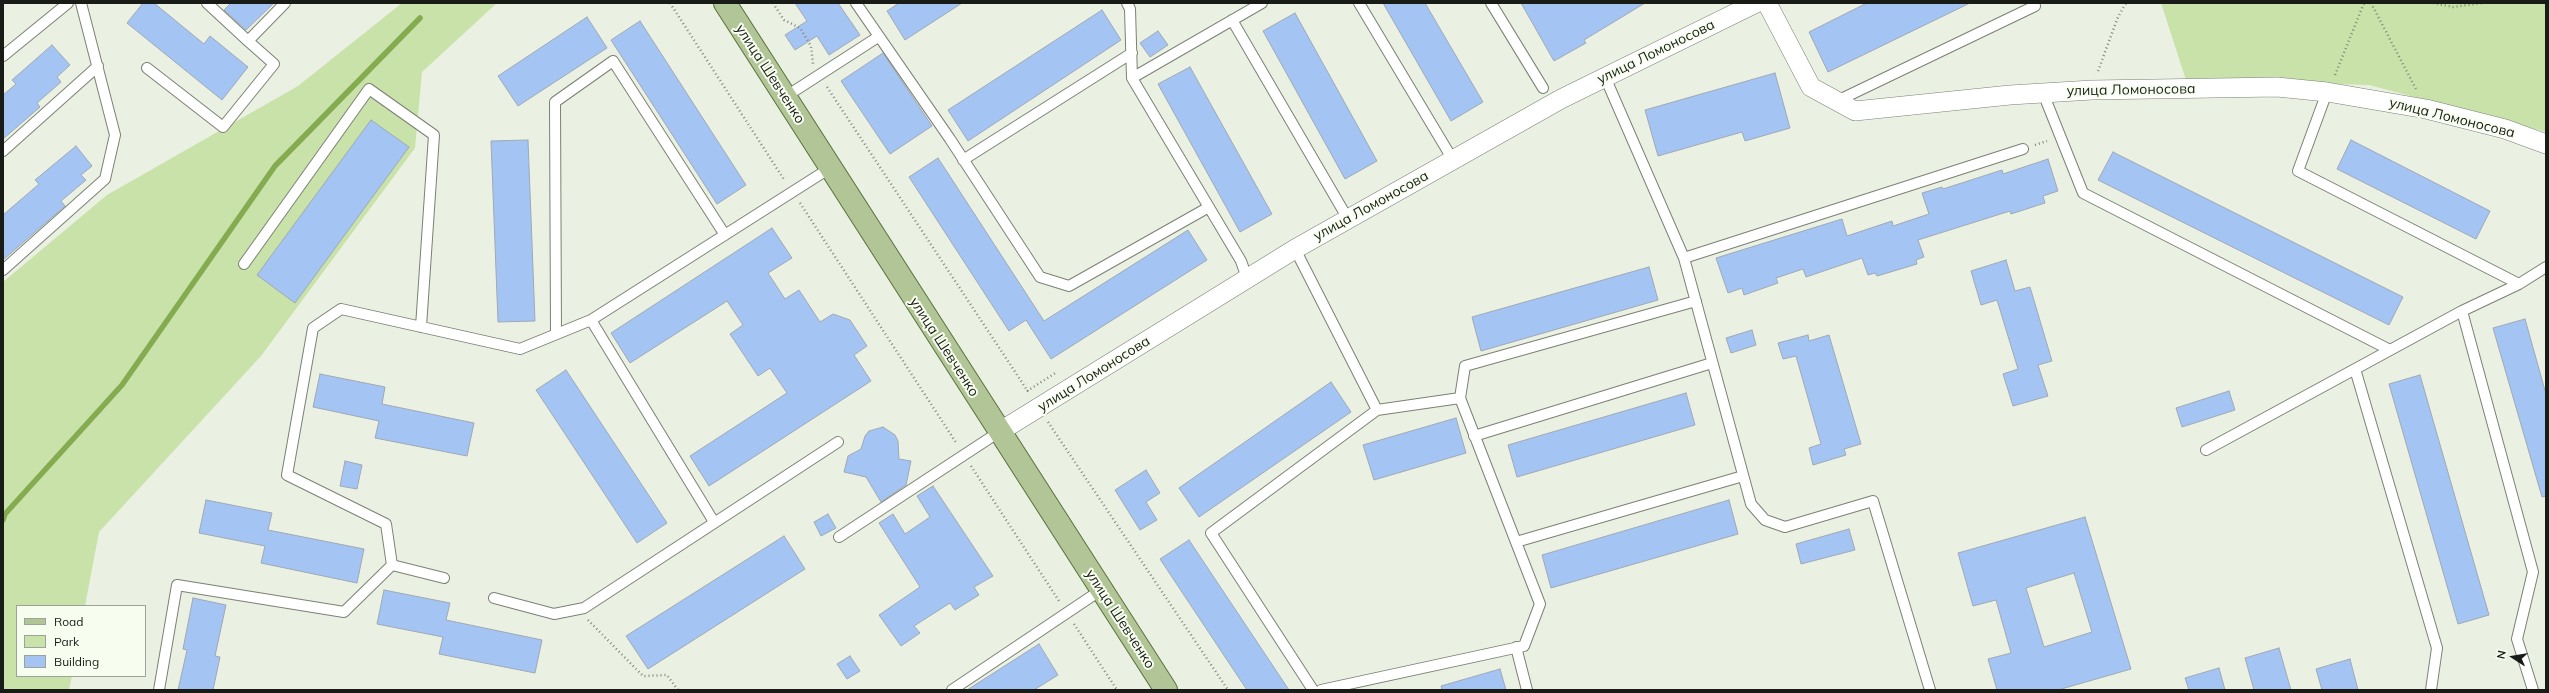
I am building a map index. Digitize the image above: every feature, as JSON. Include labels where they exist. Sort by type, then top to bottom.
[{"type":"main road","name":"улица Шевченко","points":[[725,3],[1166,690]]},
{"type":"street","name":"улица Ломоносова","points":[[999,432],[1295,249],[1561,99],[1756,3]]},
{"type":"street","name":"улица Ломоносова","points":[[1768,3],[1812,87],[1855,111],[2043,93],[2092,90],[2277,87],[2327,92],[2426,109],[2505,129],[2546,144]]},
{"type":"lane","points":[[3,56],[68,3]]},
{"type":"lane","points":[[3,270],[105,179],[115,135],[81,3]]},
{"type":"lane","points":[[147,68],[223,127],[274,64],[208,3]]},
{"type":"lane","points":[[248,41],[285,3]]},
{"type":"lane","points":[[1127,3],[1130,8],[1132,78],[1241,261],[1247,278]]},
{"type":"lane","points":[[1132,78],[1262,3]]},
{"type":"lane","points":[[1359,3],[1453,160]]},
{"type":"lane","points":[[1491,3],[1543,88]]},
{"type":"lane","points":[[859,4],[878,37],[963,160],[1040,277],[1069,286],[1209,207]]},
{"type":"lane","points":[[1837,101],[2035,6]]},
{"type":"lane","points":[[1232,20],[1348,219]]},
{"type":"lane","points":[[785,97],[878,37]]},
{"type":"lane","points":[[963,160],[1132,53]]},
{"type":"lane","points":[[556,334],[555,102],[613,61],[725,235]]},
{"type":"lane","points":[[3,151],[98,66]]},
{"type":"lane","points":[[1605,77],[1684,258],[1750,504],[1765,520],[1785,527],[1872,501],[1930,690]]},
{"type":"lane","points":[[244,264],[369,89],[434,134],[421,327]]},
{"type":"lane","points":[[2327,92],[2298,171],[2519,284]]},
{"type":"lane","points":[[2043,93],[2082,193],[2390,350]]},
{"type":"lane","points":[[1684,258],[2023,148]]},
{"type":"lane","points":[[392,565],[386,524],[287,475],[313,328],[341,309],[520,349],[591,320],[830,168]]},
{"type":"lane","points":[[1295,249],[1377,410]]},
{"type":"lane","points":[[2206,450],[2462,311],[2519,284],[2546,267]]},
{"type":"lane","points":[[1321,690],[1524,646],[1540,604],[1460,398],[1465,366],[1696,301]]},
{"type":"lane","points":[[2462,311],[2533,572],[2517,639],[2534,690]]},
{"type":"lane","points":[[591,320],[714,522]]},
{"type":"lane","points":[[1474,436],[1712,363]]},
{"type":"lane","points":[[2355,369],[2437,648],[2432,690]]},
{"type":"lane","points":[[1313,690],[1212,533],[1377,410],[1460,398]]},
{"type":"lane","points":[[839,537],[965,456],[999,432]]},
{"type":"lane","points":[[494,598],[554,614],[584,608],[838,442]]},
{"type":"lane","points":[[1516,542],[1743,476]]},
{"type":"lane","points":[[392,565],[444,578]]},
{"type":"lane","points":[[159,690],[177,585],[344,612],[392,565]]},
{"type":"lane","points":[[952,690],[1066,612],[1102,590]]},
{"type":"lane","points":[[1516,647],[1527,690]]},
{"type":"path","points":[[670,3],[1117,690]]},
{"type":"path","points":[[773,3],[784,20],[800,28],[811,46],[812,63],[1038,408],[1073,457],[1228,690]]},
{"type":"path","points":[[2092,90],[2118,16],[2126,3]]},
{"type":"path","points":[[2327,92],[2364,3]]},
{"type":"path","points":[[2372,3],[2426,109]]},
{"type":"path","points":[[2433,3],[2453,7],[2483,3]]},
{"type":"path","points":[[2023,148],[2060,136]]},
{"type":"path","points":[[578,609],[643,676],[667,675],[678,690]]},
{"type":"green space","points":[[402,3],[497,3],[422,72],[415,148],[261,356],[99,532],[85,605],[16,605],[16,677],[72,677],[69,690],[3,690],[3,282],[107,195],[298,86]]},
{"type":"green space","points":[[2161,3],[2546,3],[2546,132],[2369,85],[2186,80]]},
{"type":"building","points":[[143,3],[154,3],[204,44],[210,36],[248,67],[222,100],[127,23]]},
{"type":"building","points":[[231,3],[274,3],[246,30],[224,10]]},
{"type":"building","points":[[795,3],[838,3],[860,35],[829,55],[817,36],[795,50],[785,35],[807,21]]},
{"type":"building","points":[[899,3],[962,3],[905,40],[887,11]]},
{"type":"building","points":[[1383,3],[1425,3],[1483,102],[1451,121]]},
{"type":"building","points":[[1521,3],[1645,3],[1584,40],[1586,43],[1554,61]]},
{"type":"building","points":[[1867,3],[1970,3],[1828,72],[1809,32]]},
{"type":"building","points":[[1102,10],[1121,40],[968,141],[948,110]]},
{"type":"building","points":[[1295,13],[1377,161],[1345,179],[1263,31]]},
{"type":"building","points":[[587,17],[607,48],[518,106],[498,76]]},
{"type":"building","points":[[640,21],[746,185],[717,204],[611,40]]},
{"type":"building","points":[[1158,31],[1168,45],[1150,57],[1140,43]]},
{"type":"building","points":[[52,45],[70,65],[57,77],[61,82],[37,103],[40,107],[3,139],[3,95],[16,84],[12,80]]},
{"type":"building","points":[[883,53],[932,126],[890,154],[841,81]]},
{"type":"building","points":[[1190,67],[1272,214],[1240,232],[1158,84]]},
{"type":"building","points":[[1775,73],[1790,128],[1745,141],[1742,132],[1658,156],[1645,110]]},
{"type":"building","points":[[371,120],[409,147],[295,303],[257,275]]},
{"type":"building","points":[[528,140],[535,321],[498,322],[491,141]]},
{"type":"building","points":[[2351,140],[2490,211],[2476,239],[2337,169]]},
{"type":"building","points":[[76,146],[92,166],[81,175],[86,180],[61,201],[65,206],[3,260],[3,215],[39,184],[35,180]]},
{"type":"building","points":[[2113,152],[2403,297],[2389,325],[2098,180]]},
{"type":"building","points":[[938,158],[1044,321],[1188,230],[1207,260],[1051,359],[1026,320],[1009,331],[909,177]]},
{"type":"building","points":[[2048,159],[2058,191],[2043,196],[2045,203],[2011,214],[2010,211],[1918,240],[1924,257],[1916,260],[1917,264],[1877,276],[1875,273],[1868,275],[1862,258],[1806,277],[1803,269],[1776,278],[1778,283],[1744,295],[1742,288],[1728,293],[1716,258],[1842,219],[1847,236],[1892,221],[1893,226],[1929,214],[1922,193],[1942,187],[1943,189],[2002,170],[2003,174]]},
{"type":"building","points":[[772,228],[792,258],[768,273],[785,299],[799,290],[820,322],[833,314],[850,320],[867,346],[854,355],[871,381],[709,486],[690,456],[787,393],[770,368],[758,376],[730,334],[743,325],[727,301],[630,363],[611,333]]},
{"type":"building","points":[[2006,260],[2015,291],[2030,287],[2052,361],[2038,365],[2048,396],[2013,406],[2003,374],[2018,369],[1997,300],[1981,305],[1971,271]]},
{"type":"building","points":[[1649,267],[1658,300],[1481,351],[1472,317]]},
{"type":"building","points":[[2525,319],[2546,394],[2546,496],[2542,497],[2493,328]]},
{"type":"building","points":[[1752,330],[1756,345],[1731,353],[1726,338]]},
{"type":"building","points":[[1808,335],[1809,341],[1829,335],[1861,444],[1844,449],[1846,455],[1813,465],[1809,448],[1821,444],[1796,356],[1783,359],[1778,343]]},
{"type":"building","points":[[566,370],[667,523],[637,543],[536,390]]},
{"type":"building","points":[[320,374],[385,387],[382,404],[474,423],[467,456],[375,438],[379,421],[313,407]]},
{"type":"building","points":[[2420,375],[2489,615],[2458,624],[2389,384]]},
{"type":"building","points":[[1331,382],[1351,412],[1199,517],[1179,488]]},
{"type":"building","points":[[2229,391],[2235,410],[2182,427],[2176,408]]},
{"type":"building","points":[[1686,393],[1695,425],[1517,477],[1508,445]]},
{"type":"building","points":[[1456,418],[1466,453],[1374,480],[1363,445]]},
{"type":"building","points":[[883,427],[895,435],[898,441],[899,459],[911,461],[906,485],[881,502],[866,477],[844,472],[848,456],[861,449],[865,436],[869,431]]},
{"type":"building","points":[[345,461],[362,465],[357,489],[340,486]]},
{"type":"building","points":[[1146,470],[1160,493],[1146,502],[1157,520],[1140,530],[1115,490]]},
{"type":"building","points":[[933,486],[993,576],[974,587],[979,595],[955,610],[950,603],[914,626],[920,633],[901,646],[879,615],[920,587],[879,523],[893,514],[905,534],[930,517],[917,496]]},
{"type":"building","points":[[206,500],[272,513],[268,530],[364,549],[357,583],[261,563],[265,546],[199,533]]},
{"type":"building","points":[[1729,500],[1738,534],[1551,588],[1542,555]]},
{"type":"building","points":[[828,514],[836,528],[821,536],[814,522]]},
{"type":"building","points":[[2085,517],[2131,669],[2058,690],[1997,690],[1988,659],[2011,653],[1996,600],[1973,606],[1958,553]],"holes":[[[2074,573],[2092,632],[2044,647],[2026,588]]]},
{"type":"building","points":[[1849,529],[1855,550],[1801,564],[1796,544]]},
{"type":"building","points":[[784,536],[805,569],[648,669],[626,636]]},
{"type":"building","points":[[1189,540],[1289,690],[1247,690],[1160,559]]},
{"type":"building","points":[[384,590],[450,603],[446,620],[542,640],[535,673],[439,654],[443,637],[377,624]]},
{"type":"building","points":[[193,598],[226,605],[215,656],[220,657],[213,690],[178,690],[187,650],[183,649]]},
{"type":"building","points":[[1039,644],[1058,675],[1034,690],[967,690]]},
{"type":"building","points":[[2279,648],[2291,690],[2254,690],[2245,658]]},
{"type":"building","points":[[850,656],[860,671],[847,679],[837,664]]},
{"type":"building","points":[[2350,659],[2358,690],[2322,690],[2316,669]]},
{"type":"building","points":[[2219,668],[2225,690],[2189,690],[2185,678]]},
{"type":"building","points":[[1500,669],[1506,690],[1442,690],[1441,686]]},
{"type":"waterway","points":[[3,520],[5,514],[122,385],[275,166],[420,18]]}]
